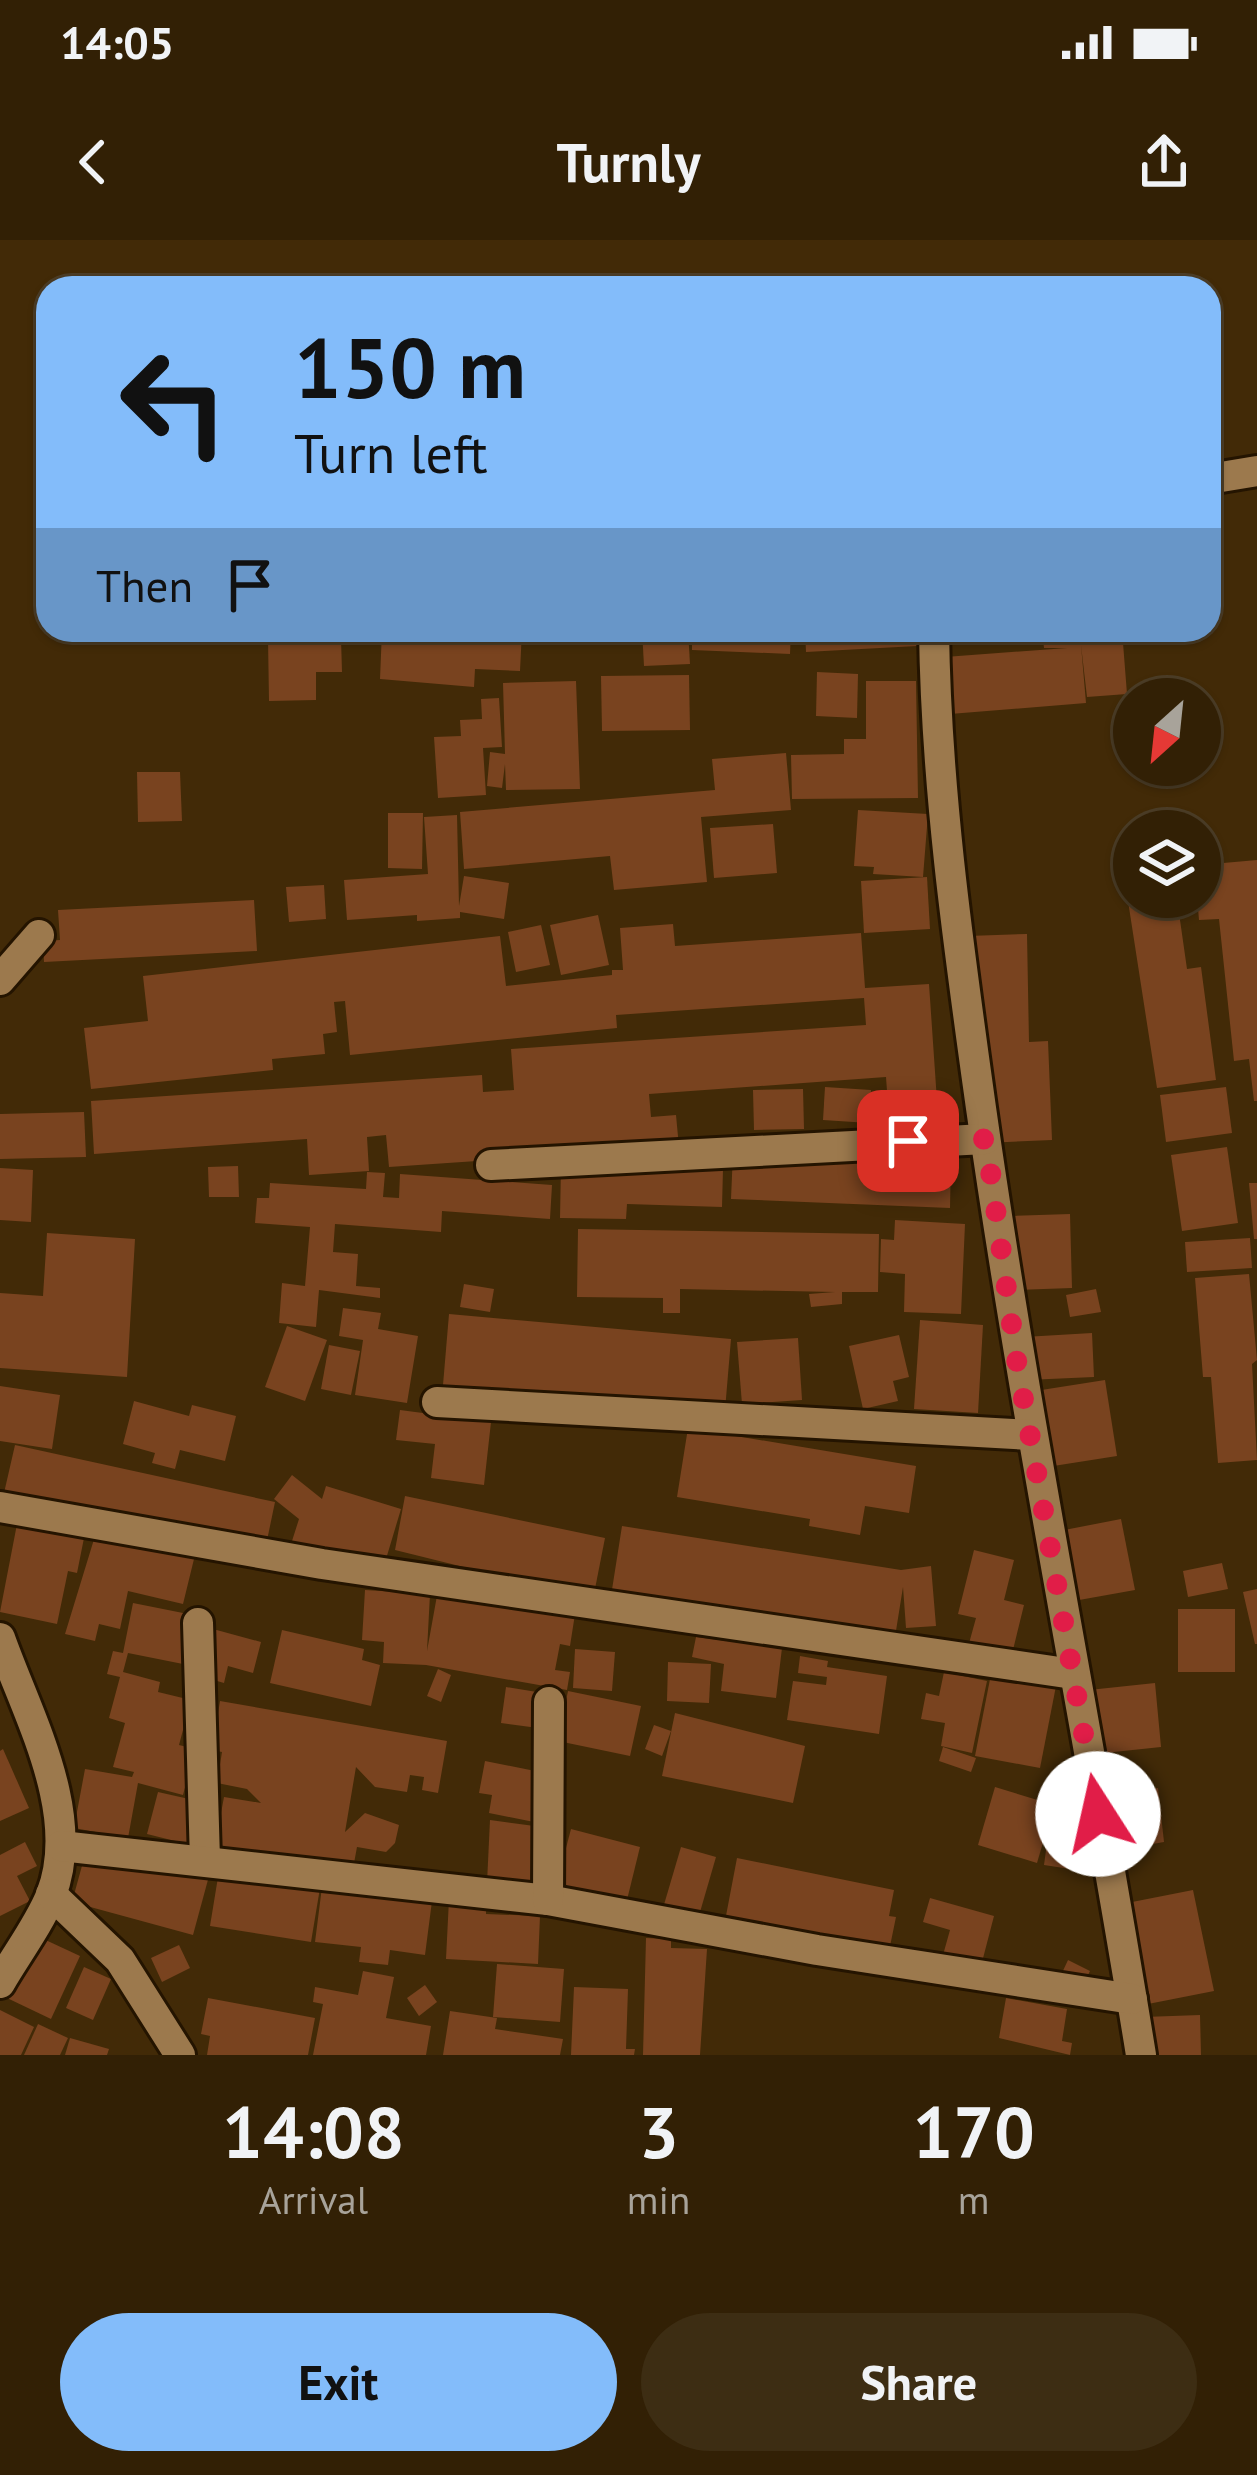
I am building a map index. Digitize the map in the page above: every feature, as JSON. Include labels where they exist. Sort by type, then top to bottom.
[{"type":"street","points":[[1221,477],[1257,471]]},
{"type":"street","points":[[934,642],[935,702],[955,911],[986,1139],[1030,1435],[1141,2055]]},
{"type":"street","points":[[0,980],[39,935]]},
{"type":"street","points":[[491,1165],[986,1139]]},
{"type":"street","points":[[437,1402],[1030,1435]]},
{"type":"street","points":[[0,1507],[393,1576],[1073,1674]]},
{"type":"street","points":[[198,1623],[205,1860]]},
{"type":"street","points":[[0,1639],[56,1793],[62,1846],[51,1894],[0,1983]]},
{"type":"street","points":[[548,1900],[549,1702]]},
{"type":"street","points":[[62,1846],[548,1900],[817,1950],[1132,1999]]},
{"type":"street","points":[[51,1894],[120,1960],[180,2055]]},
{"type":"building","points":[[268,642],[341,642],[342,672],[316,672],[316,700],[269,701]]},
{"type":"building","points":[[382,642],[521,642],[520,671],[475,669],[474,687],[380,679]]},
{"type":"building","points":[[643,642],[689,642],[690,664],[644,666]]},
{"type":"building","points":[[692,642],[790,642],[790,654],[692,650]]},
{"type":"building","points":[[806,642],[917,642],[917,646],[806,652]]},
{"type":"building","points":[[1043,642],[1123,642],[1126,678],[1113,678],[1113,695],[1087,697],[1081,645],[1086,703],[950,714],[945,657],[1067,648],[1044,648]]},
{"type":"building","points":[[817,672],[858,674],[857,718],[816,716]]},
{"type":"building","points":[[689,675],[690,730],[602,731],[601,676]]},
{"type":"building","points":[[576,681],[580,789],[506,790],[505,764],[502,788],[487,786],[490,752],[505,754],[503,683]]},
{"type":"building","points":[[866,681],[916,681],[918,798],[792,799],[791,755],[844,754],[844,739],[866,739]]},
{"type":"building","points":[[499,698],[502,747],[483,748],[486,795],[438,798],[434,737],[461,736],[460,720],[482,719],[481,699]]},
{"type":"building","points":[[786,753],[791,810],[701,817],[707,882],[614,890],[610,856],[464,869],[460,812],[715,790],[712,759]]},
{"type":"building","points":[[137,772],[180,772],[182,821],[138,822]]},
{"type":"building","points":[[858,810],[928,814],[923,877],[873,874],[874,867],[854,866]]},
{"type":"building","points":[[388,813],[423,813],[422,869],[388,868]]},
{"type":"building","points":[[457,815],[459,906],[464,876],[509,883],[504,919],[460,912],[460,918],[417,921],[417,915],[347,920],[344,880],[428,874],[424,817]]},
{"type":"building","points":[[773,824],[777,873],[714,878],[710,828]]},
{"type":"building","points":[[1257,860],[1257,1101],[1249,1059],[1234,1061],[1219,919],[1199,920],[1221,918],[1221,863]]},
{"type":"building","points":[[927,877],[930,929],[864,933],[861,881]]},
{"type":"building","points":[[324,885],[326,919],[289,922],[286,887]]},
{"type":"building","points":[[254,900],[257,951],[44,962],[43,941],[60,940],[58,910]]},
{"type":"building","points":[[598,915],[609,965],[561,975],[550,925]]},
{"type":"building","points":[[1131,918],[1180,918],[1187,969],[1201,967],[1216,1080],[1157,1088]]},
{"type":"building","points":[[673,924],[675,946],[861,933],[865,988],[929,984],[939,1130],[890,1133],[886,1077],[649,1094],[651,1117],[676,1115],[679,1147],[389,1167],[386,1135],[367,1137],[369,1171],[309,1175],[307,1139],[94,1154],[91,1101],[482,1075],[483,1092],[514,1090],[511,1049],[866,1025],[864,998],[616,1015],[617,1028],[350,1055],[345,1001],[334,1002],[337,1032],[323,1034],[325,1054],[272,1059],[273,1070],[91,1089],[84,1028],[148,1021],[143,976],[500,936],[506,986],[612,975],[612,970],[623,970],[620,928]]},
{"type":"building","points":[[541,925],[550,965],[516,972],[508,932]]},
{"type":"building","points":[[1027,934],[1029,1042],[1048,1041],[1052,1140],[985,1143],[968,936]]},
{"type":"building","points":[[825,1087],[871,1090],[869,1123],[823,1120]]},
{"type":"building","points":[[1226,1087],[1232,1133],[1166,1142],[1160,1095]]},
{"type":"building","points":[[803,1089],[804,1129],[754,1130],[753,1090]]},
{"type":"building","points":[[84,1112],[86,1157],[0,1159],[0,1114]]},
{"type":"building","points":[[1227,1147],[1238,1223],[1182,1231],[1171,1155]]},
{"type":"building","points":[[733,1152],[951,1161],[950,1208],[731,1199]]},
{"type":"building","points":[[238,1166],[239,1197],[209,1197],[208,1167]]},
{"type":"building","points":[[561,1166],[723,1169],[722,1207],[627,1204],[626,1219],[560,1218]]},
{"type":"building","points":[[0,1168],[33,1170],[31,1222],[0,1220]]},
{"type":"building","points":[[367,1172],[385,1173],[383,1197],[399,1198],[400,1174],[552,1185],[550,1219],[442,1211],[441,1232],[335,1224],[333,1252],[358,1254],[356,1286],[380,1288],[380,1298],[319,1290],[316,1327],[279,1323],[282,1283],[305,1286],[310,1227],[255,1223],[257,1198],[269,1198],[270,1183],[366,1189]]},
{"type":"building","points":[[1249,1183],[1257,1183],[1257,1239],[1254,1239]]},
{"type":"building","points":[[1070,1214],[1072,1288],[1014,1290],[1012,1216]]},
{"type":"building","points":[[895,1220],[965,1224],[961,1314],[904,1312],[905,1274],[880,1272],[881,1239],[894,1240]]},
{"type":"building","points":[[578,1229],[879,1234],[878,1292],[842,1292],[842,1304],[811,1307],[809,1294],[835,1292],[680,1289],[680,1313],[663,1313],[663,1298],[577,1297]]},
{"type":"building","points":[[47,1233],[135,1239],[127,1377],[0,1368],[0,1293],[43,1296]]},
{"type":"building","points":[[1250,1238],[1252,1268],[1187,1272],[1185,1242]]},
{"type":"building","points":[[1249,1274],[1257,1360],[1252,1364],[1257,1460],[1218,1463],[1211,1377],[1203,1377],[1195,1278]]},
{"type":"building","points":[[464,1284],[494,1289],[490,1312],[460,1307]]},
{"type":"building","points":[[1096,1289],[1101,1312],[1070,1317],[1066,1295]]},
{"type":"building","points":[[343,1308],[381,1313],[378,1329],[418,1336],[407,1403],[355,1395],[363,1340],[339,1336]]},
{"type":"building","points":[[449,1314],[731,1339],[725,1410],[443,1385]]},
{"type":"building","points":[[920,1320],[983,1325],[978,1413],[914,1409]]},
{"type":"building","points":[[287,1326],[327,1340],[305,1401],[265,1387]]},
{"type":"building","points":[[1092,1333],[1094,1377],[1027,1380],[1024,1337]]},
{"type":"building","points":[[899,1335],[909,1377],[893,1381],[898,1401],[863,1409],[849,1346]]},
{"type":"building","points":[[798,1338],[802,1400],[742,1404],[737,1342]]},
{"type":"building","points":[[329,1345],[360,1351],[351,1395],[321,1389]]},
{"type":"building","points":[[1105,1380],[1117,1456],[1047,1467],[1035,1391]]},
{"type":"building","points":[[0,1386],[60,1395],[52,1449],[0,1441]]},
{"type":"building","points":[[134,1401],[189,1416],[192,1405],[236,1416],[225,1461],[180,1450],[175,1469],[152,1463],[155,1453],[123,1444]]},
{"type":"building","points":[[400,1410],[491,1422],[484,1485],[431,1478],[435,1444],[396,1440]]},
{"type":"building","points":[[688,1428],[916,1466],[909,1513],[865,1506],[860,1535],[809,1526],[810,1519],[677,1497]]},
{"type":"building","points":[[15,1445],[275,1502],[265,1550],[4,1493]]},
{"type":"building","points":[[292,1475],[322,1499],[326,1486],[401,1509],[383,1569],[292,1541],[299,1519],[274,1499]]},
{"type":"building","points":[[405,1496],[605,1538],[593,1599],[395,1550]]},
{"type":"building","points":[[1121,1519],[1135,1590],[1068,1602],[1054,1532]]},
{"type":"building","points":[[17,1524],[84,1538],[77,1573],[68,1571],[57,1624],[0,1612]]},
{"type":"building","points":[[622,1526],[901,1570],[931,1566],[936,1626],[906,1628],[903,1587],[895,1637],[611,1596]]},
{"type":"building","points":[[95,1536],[194,1559],[183,1604],[128,1591],[120,1629],[99,1624],[95,1641],[65,1634]]},
{"type":"building","points":[[974,1550],[1014,1560],[1004,1600],[1024,1605],[1011,1658],[968,1647],[976,1618],[958,1614]]},
{"type":"building","points":[[1222,1563],[1228,1589],[1188,1597],[1183,1571]]},
{"type":"building","points":[[1257,1589],[1257,1644],[1255,1644],[1243,1592]]},
{"type":"building","points":[[365,1590],[430,1594],[427,1651],[438,1590],[575,1614],[570,1646],[560,1644],[555,1670],[570,1672],[567,1690],[426,1665],[383,1663],[384,1642],[362,1640]]},
{"type":"building","points":[[133,1603],[193,1615],[183,1664],[128,1653],[123,1672],[160,1682],[158,1692],[191,1700],[179,1745],[195,1749],[183,1795],[138,1783],[128,1838],[74,1828],[85,1769],[132,1777],[134,1772],[113,1767],[125,1723],[109,1718],[120,1677],[107,1674],[113,1651],[123,1653]]},
{"type":"building","points":[[1178,1609],[1235,1609],[1235,1672],[1178,1672]]},
{"type":"building","points":[[213,1629],[261,1642],[253,1673],[228,1666],[224,1683],[200,1676]]},
{"type":"building","points":[[282,1630],[364,1649],[362,1660],[380,1665],[371,1706],[270,1683]]},
{"type":"building","points":[[696,1637],[782,1648],[776,1698],[721,1691],[724,1664],[692,1657]]},
{"type":"building","points":[[575,1649],[615,1652],[612,1691],[573,1688]]},
{"type":"building","points":[[800,1656],[828,1661],[827,1667],[887,1676],[879,1734],[787,1720],[793,1681],[826,1685],[827,1677],[798,1673]]},
{"type":"building","points":[[668,1662],[711,1664],[709,1703],[667,1701]]},
{"type":"building","points":[[438,1669],[451,1675],[441,1702],[427,1696]]},
{"type":"building","points":[[944,1672],[987,1681],[972,1753],[941,1746],[945,1723],[921,1719],[926,1693],[939,1696]]},
{"type":"building","points":[[991,1674],[1056,1686],[1040,1768],[975,1756]]},
{"type":"building","points":[[1155,1683],[1161,1747],[1095,1754],[1089,1690]]},
{"type":"building","points":[[506,1687],[543,1693],[538,1728],[501,1723]]},
{"type":"building","points":[[568,1691],[641,1706],[630,1756],[558,1741]]},
{"type":"building","points":[[220,1701],[447,1741],[438,1793],[422,1790],[424,1777],[410,1775],[407,1792],[375,1787],[356,1767],[345,1832],[365,1813],[399,1825],[395,1843],[386,1852],[357,1847],[352,1874],[214,1851],[224,1797],[261,1803],[247,1789],[217,1783],[222,1752],[212,1750]]},
{"type":"building","points":[[675,1713],[805,1746],[793,1803],[662,1776]]},
{"type":"building","points":[[654,1725],[671,1731],[662,1756],[645,1749]]},
{"type":"building","points":[[943,1747],[976,1758],[971,1772],[939,1761]]},
{"type":"building","points":[[3,1749],[29,1808],[0,1821],[0,1751]]},
{"type":"building","points":[[485,1761],[545,1773],[534,1822],[489,1813],[492,1795],[479,1793]]},
{"type":"building","points":[[995,1787],[1054,1805],[1037,1863],[978,1845]]},
{"type":"building","points":[[1158,1788],[1164,1842],[1119,1850],[1110,1796]]},
{"type":"building","points":[[158,1792],[198,1801],[187,1844],[147,1834]]},
{"type":"building","points":[[490,1820],[542,1827],[535,1889],[487,1883]]},
{"type":"building","points":[[571,1829],[640,1847],[626,1904],[556,1886]]},
{"type":"building","points":[[25,1842],[37,1866],[17,1876],[30,1901],[0,1916],[0,1855]]},
{"type":"building","points":[[1047,1843],[1073,1847],[1070,1869],[1044,1865]]},
{"type":"building","points":[[88,1844],[209,1876],[193,1935],[72,1902]]},
{"type":"building","points":[[681,1847],[716,1857],[698,1919],[663,1908]]},
{"type":"building","points":[[737,1858],[894,1890],[889,1916],[896,1917],[888,1956],[725,1921]]},
{"type":"building","points":[[219,1871],[320,1888],[311,1942],[210,1926]]},
{"type":"building","points":[[322,1887],[432,1901],[425,1955],[390,1950],[388,1965],[359,1962],[361,1947],[315,1942]]},
{"type":"building","points":[[1193,1890],[1214,1991],[1148,2004],[1127,1903]]},
{"type":"building","points":[[930,1898],[994,1916],[981,1966],[943,1955],[950,1930],[923,1922]]},
{"type":"building","points":[[449,1899],[486,1901],[486,1914],[540,1916],[538,1964],[446,1959]]},
{"type":"building","points":[[37,1936],[80,1956],[51,2019],[7,1998]]},
{"type":"building","points":[[646,1938],[671,1939],[671,1948],[707,1949],[700,2055],[643,2055]]},
{"type":"building","points":[[179,1945],[190,1968],[162,1982],[151,1958]]},
{"type":"building","points":[[1068,1960],[1090,1971],[1083,1985],[1061,1975]]},
{"type":"building","points":[[497,1964],[564,1969],[560,2022],[493,2017]]},
{"type":"building","points":[[84,1967],[111,1979],[93,2020],[66,2008]]},
{"type":"building","points":[[363,1971],[394,1977],[386,2018],[431,2026],[426,2055],[313,2055],[323,2004],[313,2002],[315,1987],[358,1995]]},
{"type":"building","points":[[425,1985],[437,2002],[419,2016],[407,1998]]},
{"type":"building","points":[[574,1987],[628,1989],[626,2049],[635,2049],[634,2055],[571,2055]]},
{"type":"building","points":[[208,1998],[315,2018],[308,2055],[207,2055],[210,2036],[201,2034]]},
{"type":"building","points":[[1006,1998],[1067,2009],[1062,2041],[1072,2043],[1070,2055],[999,2038]]},
{"type":"building","points":[[0,2010],[34,2027],[21,2055],[0,2055]]},
{"type":"building","points":[[450,2011],[497,2018],[495,2029],[563,2039],[560,2055],[443,2055]]},
{"type":"building","points":[[1200,2015],[1201,2055],[1146,2055],[1144,2017]]},
{"type":"building","points":[[38,2024],[68,2038],[60,2055],[24,2055]]},
{"type":"building","points":[[70,2038],[109,2049],[107,2055],[65,2055]]},
{"type":"route","points":[[908,1141],[986,1139],[1016,1357],[1098,1814]]}]
